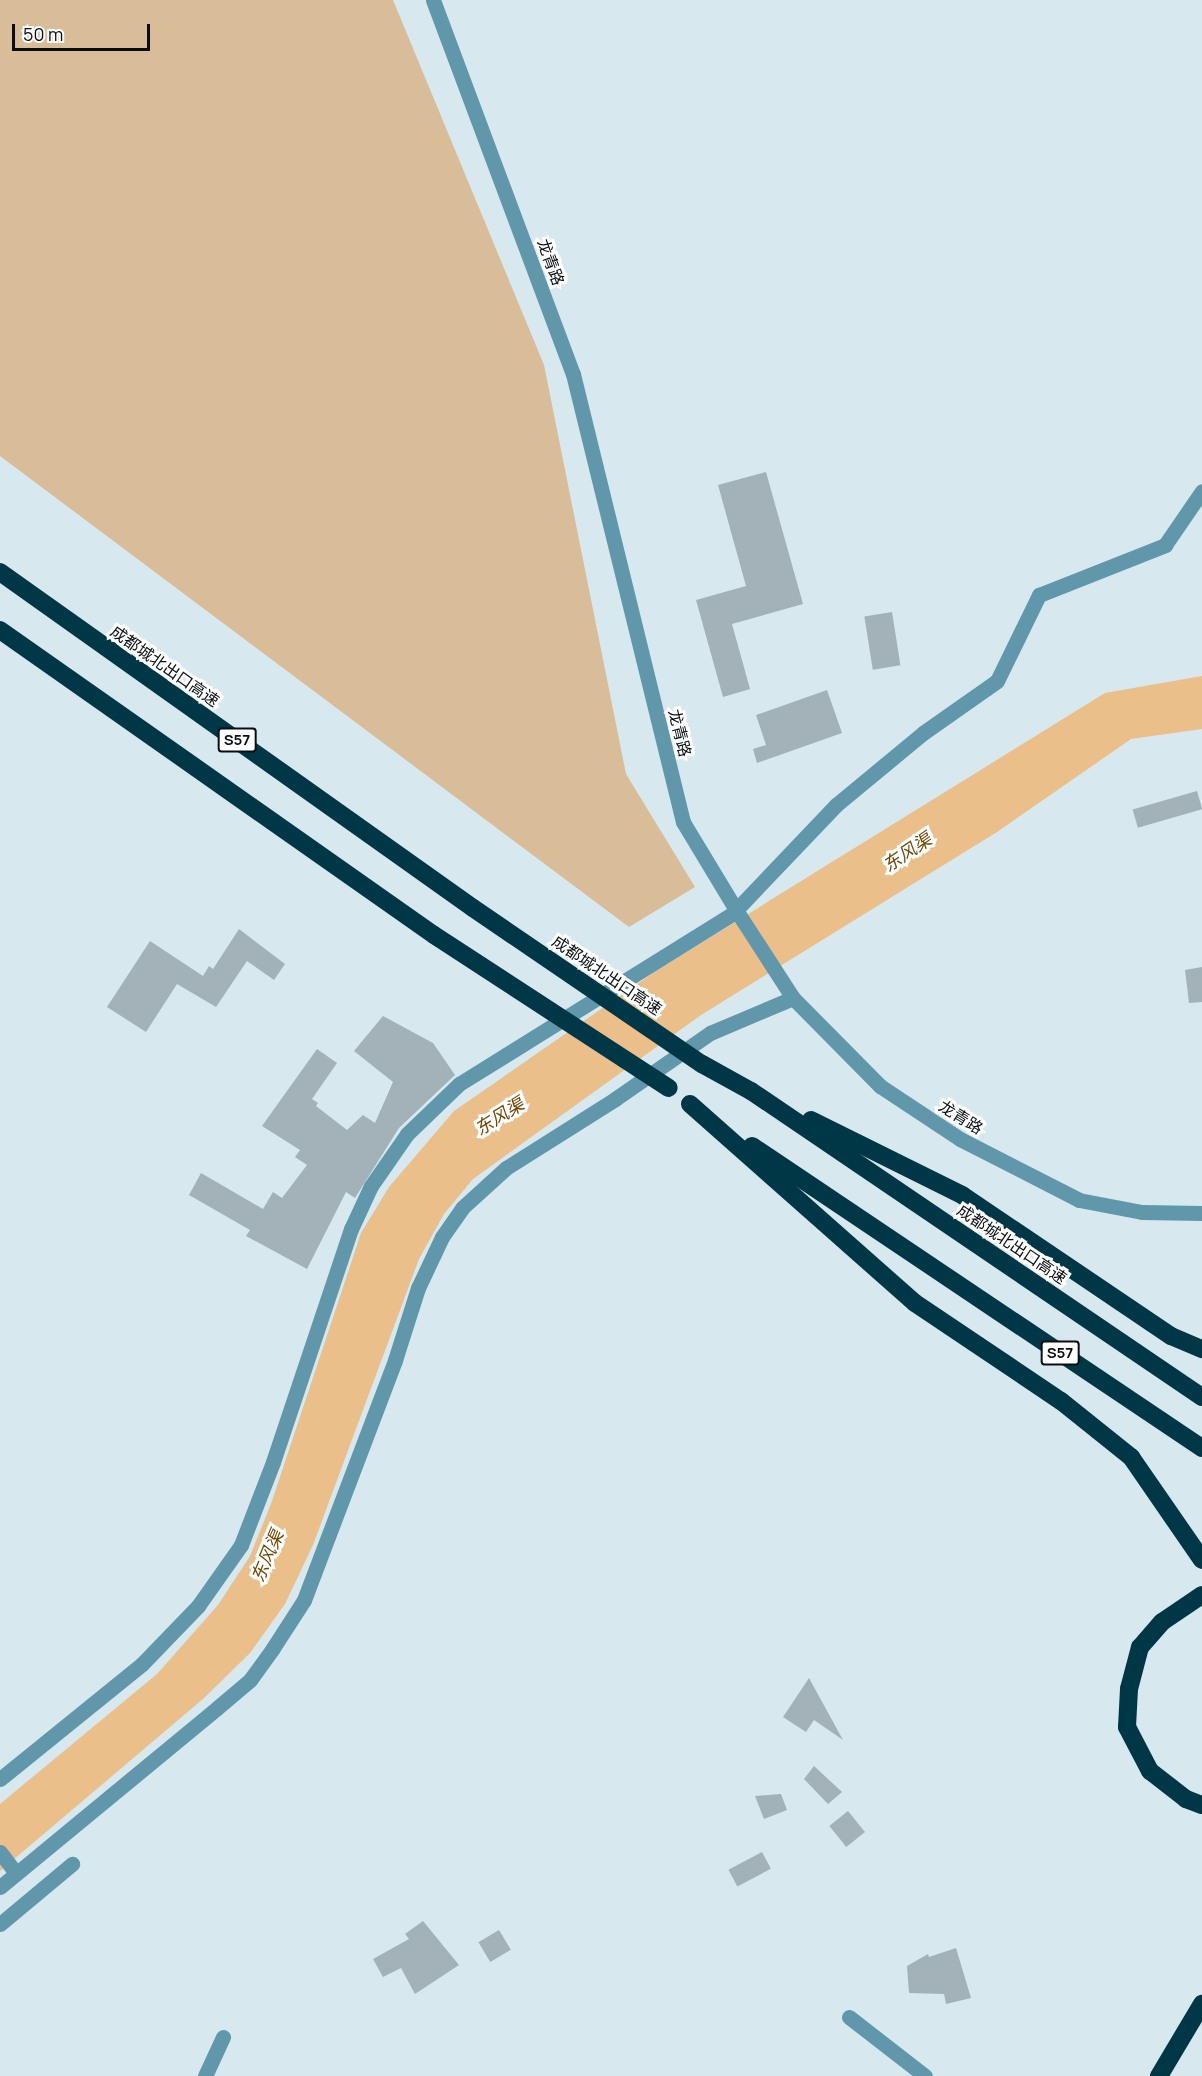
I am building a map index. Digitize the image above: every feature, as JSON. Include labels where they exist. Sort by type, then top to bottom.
[{"type":"highway","name":"成都城北出口高速","points":[[0,572],[473,908],[702,1064],[752,1091],[1202,1397]]},
{"type":"highway","name":"S57","points":[[0,630],[434,935],[669,1088],[1202,1448]]},
{"type":"highway","points":[[752,1091],[962,1195],[1171,1336],[1202,1349]]},
{"type":"highway","points":[[690,1104],[915,1303],[1061,1401],[1131,1457],[1202,1560]]},
{"type":"highway","points":[[1202,1595],[1162,1622],[1140,1647],[1129,1689],[1127,1727],[1150,1771],[1186,1799],[1202,1805]]},
{"type":"highway","points":[[1159,2076],[1202,2004]]},
{"type":"street","name":"龙青路","points":[[433,0],[573,374],[683,822],[737,910],[793,997],[880,1086],[960,1139],[1079,1200],[1143,1212],[1202,1213]]},
{"type":"street","points":[[0,1779],[142,1664],[198,1606],[241,1545],[273,1462],[351,1229],[371,1186],[407,1134],[459,1084],[737,910],[836,806],[923,733],[997,681],[1039,595],[1165,545],[1202,491]]},
{"type":"street","points":[[0,1887],[242,1687],[273,1648],[304,1600],[395,1360],[418,1288],[442,1237],[462,1208],[506,1168],[615,1099],[710,1033],[793,997]]},
{"type":"street","points":[[0,1852],[16,1873]]},
{"type":"street","points":[[0,1924],[72,1864]]},
{"type":"street","points":[[849,2017],[925,2076]]},
{"type":"street","points":[[205,2076],[223,2037]]},
{"type":"shaded area","points":[[0,0],[393,0],[544,365],[626,774],[695,887],[629,927],[0,456]]},
{"type":"water","name":"东风渠","points":[[1202,676],[1202,729],[1131,739],[997,832],[701,1015],[473,1179],[444,1214],[419,1259],[313,1545],[285,1604],[250,1653],[203,1699],[0,1871],[0,1804],[157,1674],[218,1605],[250,1556],[272,1501],[361,1233],[389,1187],[454,1111],[656,971],[1105,693]]},
{"type":"building","points":[[766,472],[803,604],[732,624],[750,689],[723,697],[696,600],[746,586],[718,485]]},
{"type":"building","points":[[892,612],[900,665],[873,670],[864,616]]},
{"type":"building","points":[[827,690],[842,733],[757,763],[753,749],[766,745],[756,715]]},
{"type":"building","points":[[1197,791],[1202,809],[1138,828],[1133,809]]},
{"type":"building","points":[[239,929],[285,964],[274,980],[247,961],[216,1007],[177,984],[146,1032],[107,1007],[150,941],[203,976],[209,966],[213,969]]},
{"type":"building","points":[[1202,967],[1202,1002],[1189,1003],[1185,970]]},
{"type":"building","points":[[383,1016],[433,1043],[455,1075],[399,1128],[355,1198],[346,1192],[307,1269],[246,1236],[250,1230],[189,1195],[201,1173],[263,1209],[273,1192],[282,1198],[307,1165],[295,1157],[300,1150],[262,1126],[317,1049],[337,1063],[312,1099],[318,1103],[316,1106],[347,1130],[363,1115],[375,1123],[393,1082],[354,1051]]},
{"type":"building","points":[[809,1678],[843,1740],[814,1720],[806,1732],[783,1717]]},
{"type":"building","points":[[814,1766],[842,1792],[828,1804],[804,1779]]},
{"type":"building","points":[[781,1794],[787,1810],[764,1819],[755,1796]]},
{"type":"building","points":[[848,1811],[865,1832],[846,1847],[829,1826]]},
{"type":"building","points":[[762,1852],[771,1869],[737,1887],[728,1870]]},
{"type":"building","points":[[423,1921],[459,1965],[415,1994],[401,1968],[383,1977],[373,1959],[409,1939],[405,1934]]},
{"type":"building","points":[[499,1930],[511,1950],[490,1962],[478,1942]]},
{"type":"building","points":[[956,1948],[971,1998],[946,2004],[944,1994],[909,1993],[907,1966],[928,1954],[929,1957]]}]
